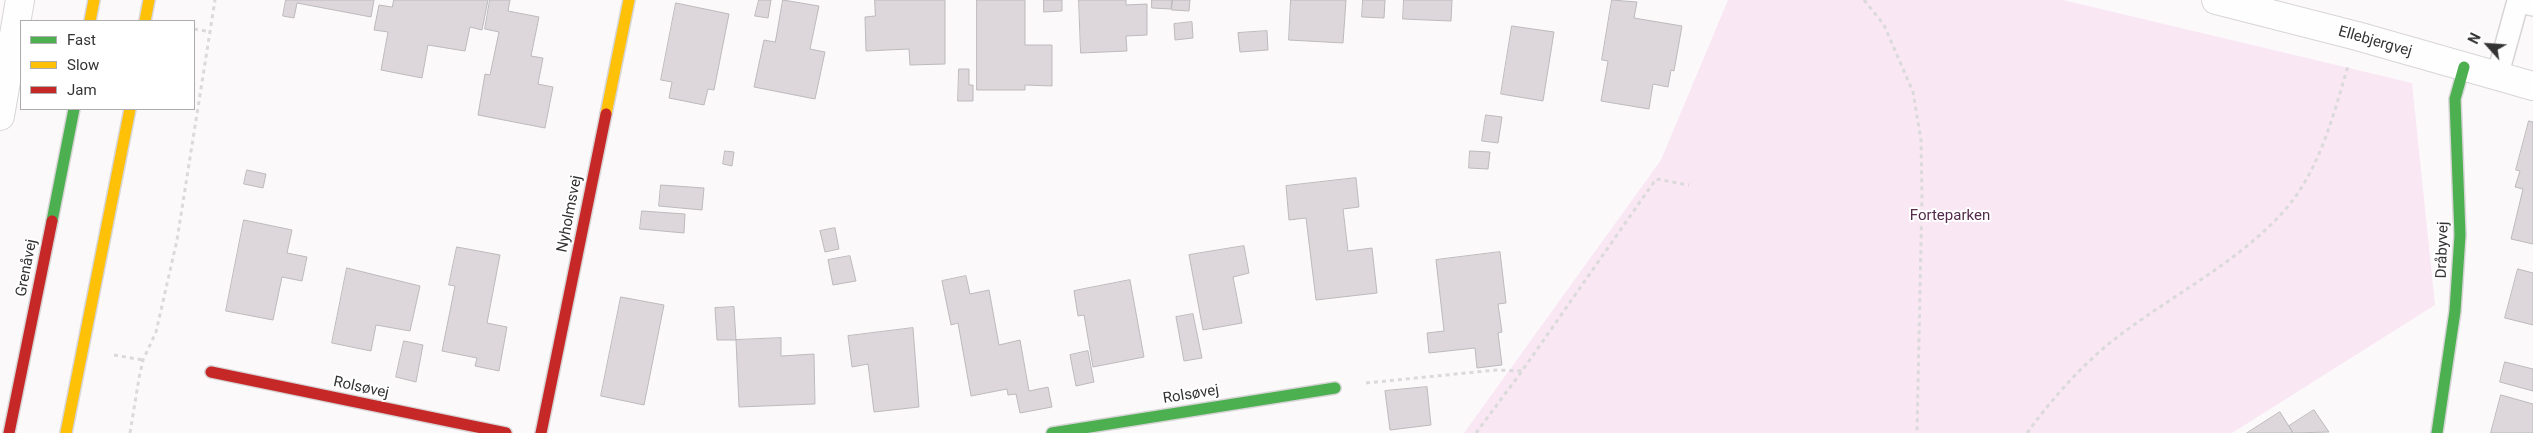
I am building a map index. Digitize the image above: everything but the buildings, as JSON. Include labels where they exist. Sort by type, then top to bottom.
[{"type":"street","points":[[0,116],[20,0]]},
{"type":"street","points":[[90,20],[94,0]]},
{"type":"street","points":[[145,20],[149,0]]},
{"type":"street","name":"Nyholmsvej","points":[[541,433],[629,0]]},
{"type":"street","name":"Ellebjergvej","points":[[2216,0],[2357,36],[2533,86]]},
{"type":"street","name":"Dråbyvej","points":[[2437,433],[2455,311],[2460,236],[2455,99],[2464,67]]},
{"type":"street","name":"Grenåvej","points":[[9,433],[74,110]]},
{"type":"street","points":[[66,433],[130,110]]},
{"type":"street","name":"Rolsøvej","points":[[211,372],[506,433]]},
{"type":"street","name":"Rolsøvej","points":[[1052,433],[1335,388]]},
{"type":"lane","points":[[2498,76],[2518,1],[2533,5]]},
{"type":"path","points":[[130,433],[143,360],[156,332],[177,240],[215,0]]},
{"type":"path","points":[[1864,0],[1884,25],[1913,92],[1921,140],[1922,206],[1917,433]]},
{"type":"path","points":[[195,29],[211,32]]},
{"type":"path","points":[[2027,433],[2073,377],[2123,332],[2230,261],[2285,210],[2315,165],[2357,36]]},
{"type":"path","points":[[1476,433],[1522,371],[1656,180],[1689,185]]},
{"type":"path","points":[[1335,388],[1496,370],[1522,371]]},
{"type":"green space","name":"Forteparken","points":[[1728,0],[2063,0],[2412,83],[2435,305],[2232,433],[1464,433],[1661,160]]},
{"type":"traffic: fast","points":[[2437,433],[2455,311],[2460,235],[2455,99],[2464,67]]},
{"type":"traffic: fast","points":[[52,221],[74,110]]},
{"type":"traffic: fast","points":[[1052,433],[1335,388]]},
{"type":"traffic: slow","points":[[90,20],[94,0]]},
{"type":"traffic: slow","points":[[145,20],[149,0]]},
{"type":"traffic: slow","points":[[606,114],[629,0]]},
{"type":"traffic: slow","points":[[66,433],[130,110]]},
{"type":"traffic: jam","points":[[541,433],[606,114]]},
{"type":"traffic: jam","points":[[9,433],[52,221]]},
{"type":"traffic: jam","points":[[211,372],[506,433]]}]
